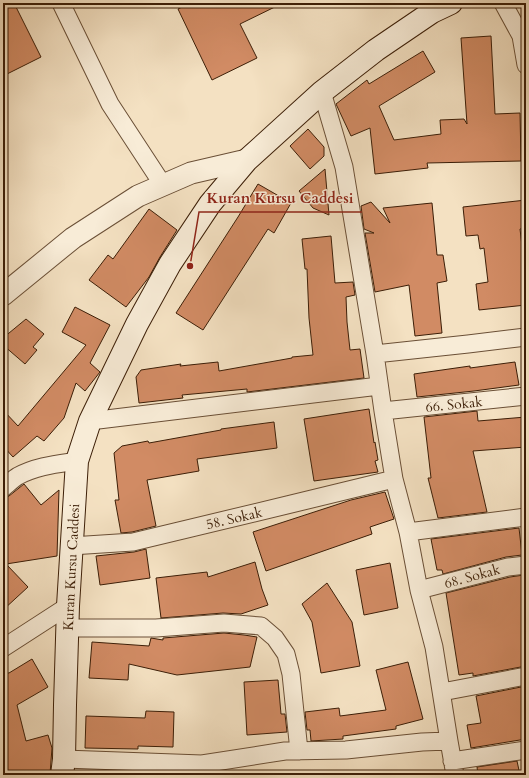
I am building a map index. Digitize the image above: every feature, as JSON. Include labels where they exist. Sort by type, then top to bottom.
[{"type":"main road","name":"Kuran Kursu Caddesi","points":[[63,767],[68,606],[77,461],[90,420],[137,324],[170,264],[210,204],[247,160],[322,92],[376,50],[432,12],[451,3]]},
{"type":"street","points":[[61,3],[110,104],[163,185]]},
{"type":"street","points":[[503,3],[521,36],[526,65]]},
{"type":"street","points":[[322,92],[344,167],[394,479],[408,532],[419,590],[434,647],[453,768],[526,750]]},
{"type":"street","points":[[3,295],[73,238],[138,196],[192,173],[247,160]]},
{"type":"street","points":[[375,354],[526,337]]},
{"type":"street","points":[[90,420],[379,386]]},
{"type":"street","name":"66. Sokak","points":[[383,411],[526,396]]},
{"type":"street","points":[[3,488],[18,476],[34,469],[54,464],[77,461]]},
{"type":"street","name":"58. Sokak","points":[[71,546],[133,542],[394,479]]},
{"type":"street","points":[[408,532],[526,517]]},
{"type":"street","name":"68. Sokak","points":[[419,590],[508,567],[526,565]]},
{"type":"street","points":[[3,648],[68,606]]},
{"type":"street","points":[[68,628],[156,628],[224,623],[261,626],[275,638],[286,654],[291,674],[299,751]]},
{"type":"street","points":[[442,692],[526,676]]},
{"type":"street","points":[[63,767],[202,764],[285,751],[346,750],[422,742],[449,741]]},
{"type":"building","points":[[3,3],[14,3],[41,57],[3,76]]},
{"type":"building","points":[[190,3],[283,3],[240,24],[257,58],[212,80],[178,9]]},
{"type":"building","points":[[491,36],[495,114],[520,113],[521,161],[427,163],[428,168],[375,174],[370,128],[351,136],[336,104],[367,80],[369,84],[423,51],[435,72],[379,106],[394,140],[441,134],[440,120],[464,119],[467,124],[461,38]]},
{"type":"building","points":[[308,129],[324,147],[324,156],[310,169],[290,146]]},
{"type":"building","points":[[325,169],[329,215],[313,208],[299,191]]},
{"type":"building","points":[[258,184],[291,203],[274,233],[268,229],[203,330],[176,313]]},
{"type":"building","points":[[526,200],[526,228],[520,229],[524,263],[526,263],[526,305],[479,310],[476,284],[488,282],[484,248],[480,249],[478,235],[466,236],[463,207]]},
{"type":"building","points":[[371,202],[390,223],[383,208],[432,203],[437,255],[443,255],[447,281],[437,283],[442,333],[415,336],[409,285],[375,292],[365,233],[374,233],[364,229],[361,206]]},
{"type":"building","points":[[149,209],[177,230],[149,277],[126,307],[89,280],[108,255],[113,259]]},
{"type":"building","points":[[331,236],[335,283],[353,282],[355,295],[346,297],[350,350],[360,349],[364,378],[247,392],[247,389],[182,395],[183,398],[139,403],[136,377],[141,370],[181,364],[180,366],[218,362],[219,371],[292,357],[313,355],[309,318],[307,269],[305,269],[302,239]]},
{"type":"building","points":[[75,307],[110,325],[90,363],[100,372],[85,391],[76,383],[64,418],[44,441],[37,436],[13,457],[3,446],[3,410],[18,426],[86,345],[62,332]]},
{"type":"building","points":[[26,319],[44,334],[33,347],[37,350],[25,364],[3,345],[3,338]]},
{"type":"building","points":[[515,362],[519,385],[417,397],[414,374],[470,366],[470,368]]},
{"type":"building","points":[[369,409],[378,460],[375,461],[378,472],[314,481],[304,419]]},
{"type":"building","points":[[477,411],[478,421],[526,417],[526,447],[473,451],[487,512],[438,518],[428,478],[431,478],[424,417]]},
{"type":"building","points":[[274,422],[277,448],[197,459],[199,471],[147,480],[156,526],[121,533],[115,500],[119,500],[114,453],[122,446],[148,441],[149,443],[221,429]]},
{"type":"building","points":[[24,484],[41,505],[59,490],[57,556],[6,564],[28,587],[3,610],[3,498],[9,496]]},
{"type":"building","points":[[385,492],[394,519],[370,527],[372,534],[266,571],[253,532],[351,500]]},
{"type":"building","points":[[519,528],[522,555],[506,557],[443,574],[442,570],[437,570],[431,539]]},
{"type":"building","points":[[146,549],[150,578],[100,585],[96,556],[134,552]]},
{"type":"building","points":[[255,562],[268,605],[241,614],[223,613],[161,618],[156,578],[207,572],[208,577]]},
{"type":"building","points":[[390,563],[398,608],[364,615],[356,570]]},
{"type":"building","points":[[524,575],[526,578],[526,666],[473,676],[473,673],[459,675],[446,593]]},
{"type":"building","points":[[327,583],[352,622],[360,666],[321,673],[312,622],[302,604]]},
{"type":"building","points":[[224,633],[257,637],[250,667],[177,675],[129,664],[128,680],[89,678],[92,642],[149,646],[151,638],[163,640],[163,638]]},
{"type":"building","points":[[32,659],[48,687],[17,705],[26,741],[48,735],[52,748],[50,774],[26,775],[25,771],[11,775],[3,775],[3,673],[9,673]]},
{"type":"building","points":[[408,662],[423,719],[396,726],[396,729],[343,736],[343,739],[311,741],[310,730],[307,730],[305,712],[339,708],[340,716],[386,710],[376,670]]},
{"type":"building","points":[[278,680],[281,714],[285,714],[287,732],[247,735],[244,682]]},
{"type":"building","points":[[526,686],[526,739],[471,748],[467,725],[481,723],[476,696]]},
{"type":"building","points":[[146,711],[174,712],[173,747],[138,746],[138,749],[85,748],[86,716],[145,718]]},
{"type":"building","points":[[517,761],[520,775],[478,775],[477,767]]},
{"type":"place","name":"Kuran Kursu Caddesi","points":[[190,266]]}]
